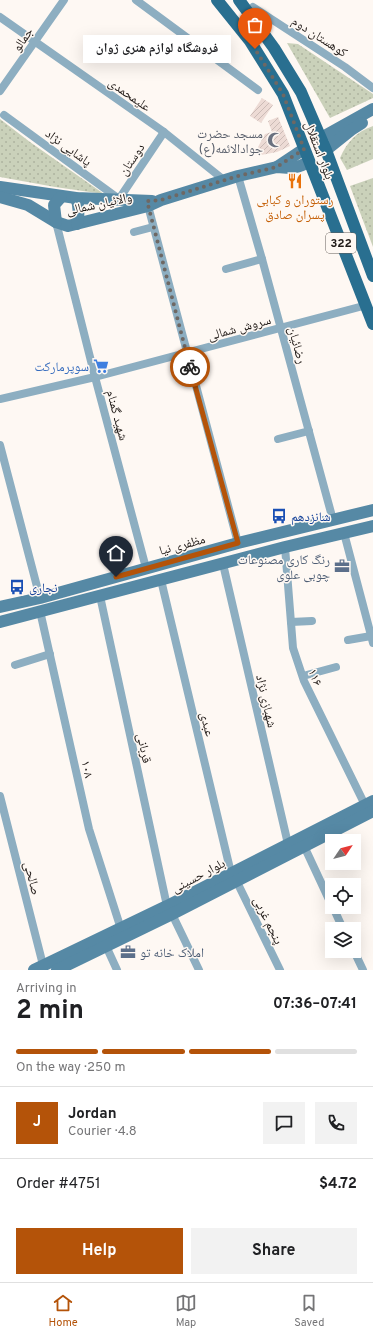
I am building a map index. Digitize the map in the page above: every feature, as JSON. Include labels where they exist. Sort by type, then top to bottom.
[{"type":"main road","name":"بلوار استقلال","points":[[217,0],[250,41],[283,94],[367,305],[373,324]]},
{"type":"main road","name":"بلوار استقلال","points":[[239,0],[274,48],[301,92],[326,150],[373,276]]},
{"type":"main road","points":[[304,149],[373,109]]},
{"type":"main road","points":[[309,162],[351,130],[373,118]]},
{"type":"main road","name":"والائیان شمالی","points":[[277,167],[304,149]]},
{"type":"main road","name":"والائیان شمالی","points":[[0,197],[28,205],[56,222],[68,226],[161,200],[238,176],[277,167],[290,168],[309,162]]},
{"type":"main road","name":"والائیان شمالی","points":[[0,188],[61,197],[119,199],[147,203]]},
{"type":"main road","points":[[56,222],[54,204],[61,197]]},
{"type":"main road","points":[[76,198],[79,214],[77,224]]},
{"type":"main road","name":"مظفری نیا","points":[[0,607],[40,598],[238,543],[373,510]]},
{"type":"main road","points":[[0,622],[285,547],[373,526]]},
{"type":"main road","name":"بلوار حسینی","points":[[57,970],[106,946],[234,876],[288,844],[371,810]]},
{"type":"main road","name":"بلوار حسینی","points":[[234,876],[304,846],[371,810]]},
{"type":"main road","name":"بلوار حسینی","points":[[39,968],[121,929],[170,910]]},
{"type":"street","name":"جمالو","points":[[0,91],[64,0]]},
{"type":"street","points":[[136,0],[258,90]]},
{"type":"street","name":"کوهستان دوم","points":[[253,7],[345,67],[373,88]]},
{"type":"street","name":"علیمحمدی","points":[[0,17],[164,132],[224,180]]},
{"type":"street","name":"پاشایی نژاد","points":[[4,115],[119,199]]},
{"type":"street","name":"دوستان","points":[[119,199],[164,132]]},
{"type":"street","name":"رضائیان","points":[[238,176],[281,328],[332,520]]},
{"type":"street","points":[[147,203],[238,543]]},
{"type":"street","name":"شهید گمنام","points":[[56,222],[95,377],[146,568]]},
{"type":"street","points":[[134,232],[153,227]]},
{"type":"street","points":[[226,269],[262,259]]},
{"type":"street","name":"سروش شمالی","points":[[0,400],[95,377],[367,305]]},
{"type":"street","points":[[278,439],[309,432]]},
{"type":"street","points":[[0,444],[40,598]]},
{"type":"street","points":[[344,533],[372,639],[348,640]]},
{"type":"street","name":"۱۱۶","points":[[285,547],[293,648],[303,676],[371,810]]},
{"type":"street","name":"شهبازی نژاد","points":[[223,564],[288,844]]},
{"type":"street","name":"عبدی","points":[[161,580],[234,876]]},
{"type":"street","name":"قربانی","points":[[100,596],[170,910],[199,970]]},
{"type":"street","name":"۱۰۸","points":[[40,611],[89,829],[121,929]]},
{"type":"street","points":[[291,622],[312,621]]},
{"type":"street","points":[[15,665],[50,654]]},
{"type":"street","points":[[303,676],[336,667]]},
{"type":"street","name":"صالحی","points":[[0,796],[39,968]]},
{"type":"street","points":[[304,846],[325,891]]},
{"type":"street","name":"پنجم غربی","points":[[234,876],[280,970]]},
{"type":"street","points":[[106,946],[117,970]]},
{"type":"street","points":[[357,958],[363,970]]},
{"type":"green space","points":[[287,43],[298,44],[373,94],[373,98],[330,118]]},
{"type":"green space","points":[[0,119],[30,142],[104,194],[0,177]]},
{"type":"green space","points":[[373,126],[373,159],[347,170],[340,158],[346,147],[353,138],[362,131]]},
{"type":"green space","points":[[373,178],[373,247],[350,186]]},
{"type":"building","points":[[262,98],[273,105],[261,123],[250,116]]},
{"type":"building","name":"مسجد حضرت جوادالائمه(ع)","points":[[278,117],[290,146],[277,152],[261,155],[258,147],[265,134],[272,132],[268,121]]},
{"type":"way so far","points":[[190,367],[147,201],[161,200],[238,176],[277,167],[297,152],[304,149],[283,94],[255,49]]},
{"type":"place","name":"فروشگاه لوازم هنری ژوان","points":[[255,49]]},
{"type":"place","name":"مسجد حضرت جوادالائمه(ع)","points":[[275,140]]},
{"type":"place","name":"رستوران و کبابی پسران صادق","points":[[295,181]]},
{"type":"place","name":"سوپرمارکت","points":[[101,366]]},
{"type":"place","name":"شانزدهم","points":[[279,516]]},
{"type":"place","name":"رنگ کاری مصنوعات چوبی علوی","points":[[342,566]]},
{"type":"place","name":"نجاری","points":[[17,587]]},
{"type":"place","name":"املاک خانه تو","points":[[128,952]]},
{"type":"route","points":[[116,577],[238,543],[190,367]]}]
